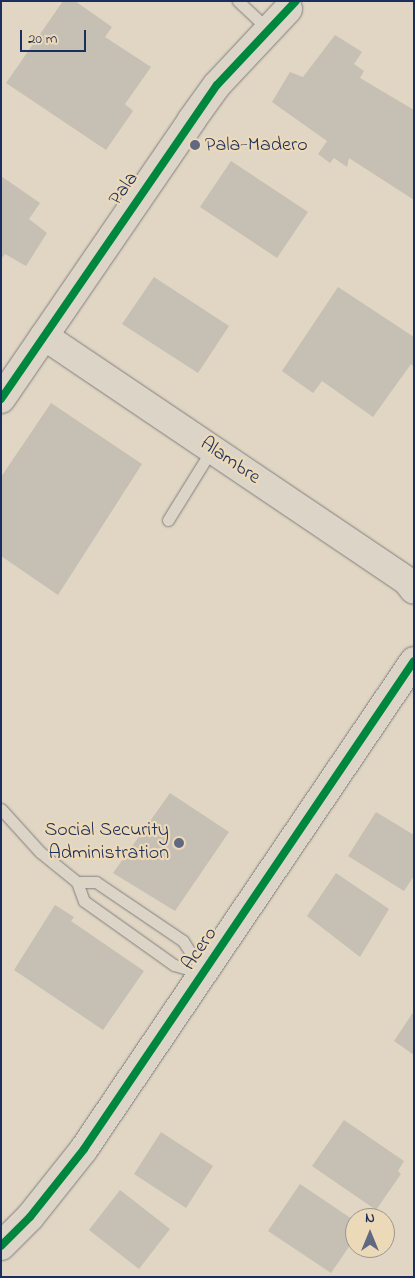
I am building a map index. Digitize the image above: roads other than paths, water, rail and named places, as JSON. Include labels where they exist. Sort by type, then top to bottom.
[{"type":"street","name":"Pala","points":[[1,399],[191,121],[217,86],[288,9]]},
{"type":"street","name":"Alambre","points":[[44,336],[407,581],[414,590]]},
{"type":"street","name":"Acero","points":[[1,1246],[30,1217],[84,1149],[414,661]]},
{"type":"lane","points":[[238,1],[269,30]]},
{"type":"lane","points":[[168,520],[212,449]]},
{"type":"lane","points":[[1,809],[40,852],[77,882],[84,901],[174,965],[204,973]]},
{"type":"lane","points":[[77,882],[96,882],[183,941],[204,973]]},
{"type":"place","name":"Pala-Madero","points":[[195,145]]},
{"type":"place","name":"Social Security Administration","points":[[179,843]]}]
